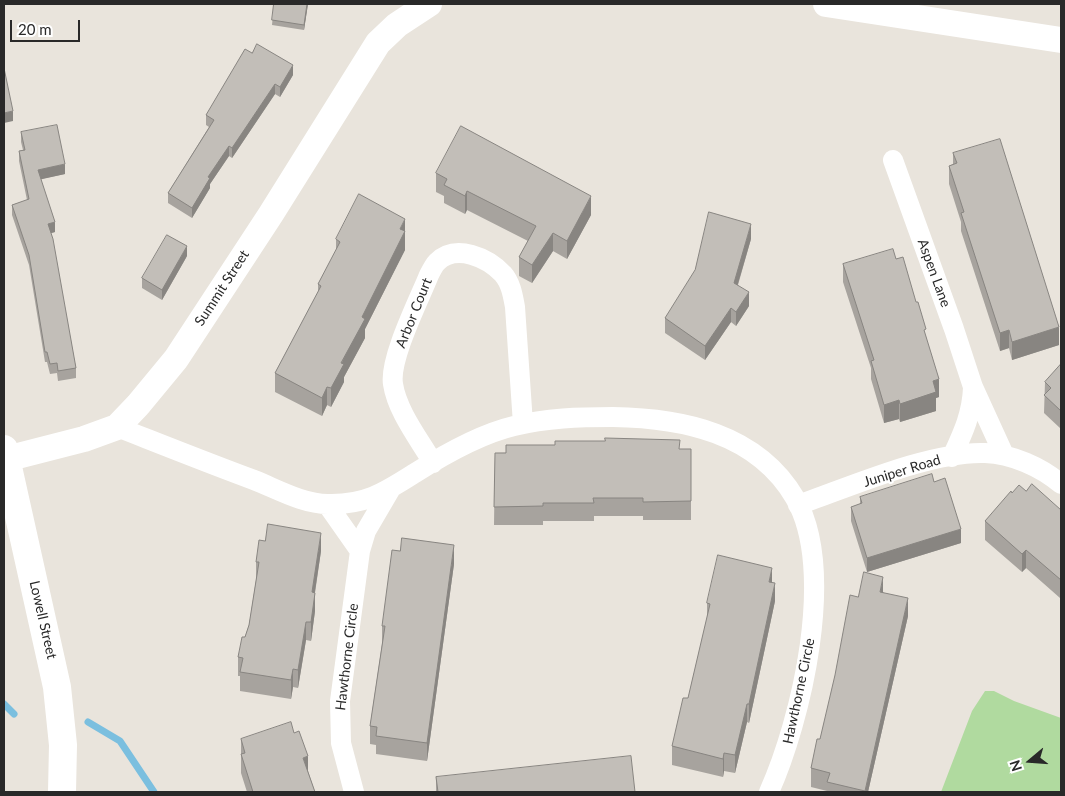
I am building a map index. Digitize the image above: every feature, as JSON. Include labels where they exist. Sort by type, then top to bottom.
[{"type":"main road","name":"Lowell Street","points":[[5,454],[57,687],[63,745],[62,792]]},
{"type":"street","name":"Summit Street","points":[[5,454],[84,439],[117,427],[176,359],[271,214],[378,43],[397,25],[429,4]]},
{"type":"street","points":[[826,4],[1061,40]]},
{"type":"street","name":"Aspen Lane","points":[[893,160],[954,328],[973,387],[1004,455]]},
{"type":"street","name":"Arbor Court","points":[[433,463],[396,398],[393,382],[394,365],[428,275],[437,261],[449,254],[462,253],[478,256],[504,275],[511,290],[515,307],[523,424]]},
{"type":"street","name":"Aspen Lane","points":[[952,457],[969,419],[973,387]]},
{"type":"street","name":"Hawthorne Circle","points":[[117,427],[290,494],[326,504],[360,501],[390,490],[433,463],[496,431],[541,420],[642,417],[688,423],[734,441],[757,456],[781,478],[798,505],[805,524],[813,571],[814,594],[810,651],[785,753],[769,792]]},
{"type":"street","name":"Juniper Road","points":[[798,505],[927,461],[985,453],[1004,455],[1035,466],[1061,484]]},
{"type":"street","name":"Hawthorne Circle","points":[[354,792],[341,743],[340,701],[360,551],[375,513],[390,490]]},
{"type":"street","points":[[326,504],[360,551]]},
{"type":"green space","points":[[985,691],[994,691],[1014,701],[1061,718],[1061,792],[941,792],[972,711]]},
{"type":"building","points":[[274,4],[307,4],[304,25],[272,20]]},
{"type":"building","points":[[257,44],[293,65],[280,87],[275,84],[232,148],[229,146],[208,177],[210,178],[192,208],[168,193],[214,120],[206,115],[245,49],[252,53]]},
{"type":"building","points":[[4,68],[13,111],[4,113]]},
{"type":"building","points":[[57,125],[65,164],[38,170],[55,222],[48,224],[53,239],[76,368],[58,371],[57,363],[50,364],[47,352],[45,352],[29,255],[12,205],[29,199],[19,151],[25,150],[21,132]]},
{"type":"building","points":[[461,126],[591,196],[567,241],[553,233],[532,265],[519,257],[536,226],[467,191],[465,196],[444,185],[447,179],[436,173]]},
{"type":"building","points":[[1000,139],[1059,327],[1012,342],[1009,330],[1000,333],[961,213],[964,212],[949,166],[957,163],[953,153]]},
{"type":"building","points":[[359,194],[405,219],[400,229],[405,231],[362,317],[365,319],[341,363],[344,364],[331,388],[327,387],[322,398],[275,373],[321,286],[318,284],[340,242],[336,239]]},
{"type":"building","points":[[709,212],[751,224],[734,283],[749,292],[736,312],[731,308],[705,346],[665,318],[695,270]]},
{"type":"building","points":[[167,235],[187,246],[162,290],[142,278]]},
{"type":"building","points":[[893,249],[896,259],[903,257],[926,329],[924,330],[939,379],[933,381],[936,392],[900,404],[899,400],[884,405],[871,361],[874,360],[843,264]]},
{"type":"building","points":[[1061,364],[1061,411],[1044,395],[1051,388],[1045,382]]},
{"type":"building","points":[[605,438],[680,440],[679,449],[691,449],[691,501],[643,502],[643,498],[593,498],[594,503],[543,503],[543,506],[494,507],[495,453],[506,453],[506,445],[555,445],[555,441],[605,441]]},
{"type":"building","points":[[932,474],[934,482],[945,478],[961,529],[867,558],[851,507],[862,503],[860,497]]},
{"type":"building","points":[[1032,484],[1061,510],[1061,580],[1026,550],[1022,554],[985,521],[1011,491],[1012,493],[1019,485],[1026,491]]},
{"type":"building","points":[[268,524],[321,533],[312,592],[315,593],[311,622],[306,622],[298,670],[293,669],[291,680],[240,672],[243,658],[238,657],[242,637],[245,637],[249,625],[259,562],[256,562],[259,540],[265,541]]},
{"type":"building","points":[[402,538],[454,545],[427,743],[376,736],[377,727],[370,726],[385,626],[382,626],[392,550],[400,551]]},
{"type":"building","points":[[718,555],[772,568],[769,582],[775,583],[749,704],[747,704],[735,755],[724,753],[723,759],[672,746],[683,698],[688,698],[710,604],[707,603]]},
{"type":"building","points":[[864,572],[883,577],[880,592],[908,598],[865,791],[827,782],[830,773],[811,768],[835,675],[850,595],[858,597]]},
{"type":"building","points":[[291,722],[294,733],[299,731],[308,756],[303,758],[315,792],[253,792],[241,754],[245,753],[241,739]]},
{"type":"building","points":[[631,756],[635,792],[438,792],[436,777]]},
{"type":"waterway","points":[[4,704],[14,714]]},
{"type":"waterway","points":[[88,722],[120,741],[154,792]]}]
